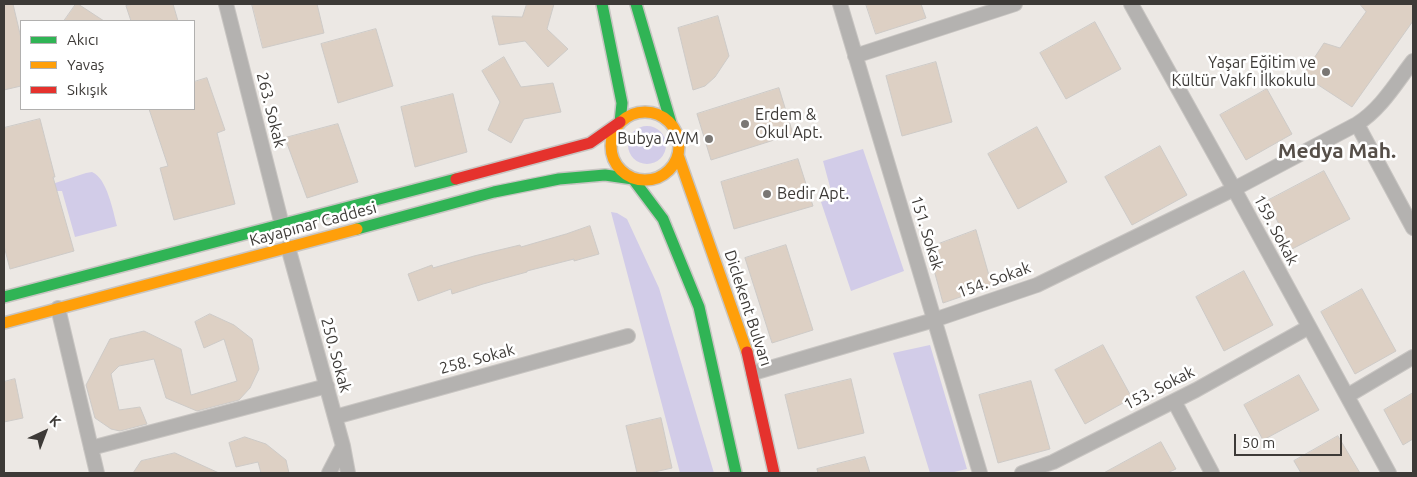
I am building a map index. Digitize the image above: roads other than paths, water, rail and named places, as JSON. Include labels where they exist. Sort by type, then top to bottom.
[{"type":"main road","points":[[602,4],[622,102],[620,122]]},
{"type":"main road","points":[[636,4],[671,123],[680,144],[674,166],[666,174],[656,179],[645,181],[633,179],[623,174],[611,154],[610,143],[613,132],[620,122],[640,112],[656,114],[671,123]]},
{"type":"main road","name":"Kayapınar Caddesi","points":[[4,297],[590,143],[620,122]]},
{"type":"main road","name":"Diclekent Bulvarı","points":[[678,155],[746,345],[774,473]]},
{"type":"main road","name":"Kayapınar Caddesi","points":[[4,323],[494,192],[559,179],[605,175],[633,179]]},
{"type":"main road","points":[[633,179],[663,219],[699,307],[736,473]]},
{"type":"street","name":"263. Sokak","points":[[226,4],[282,225]]},
{"type":"street","name":"151. Sokak","points":[[840,4],[980,473]]},
{"type":"street","points":[[855,56],[1015,4]]},
{"type":"street","name":"159. Sokak","points":[[1135,5],[1389,473]]},
{"type":"street","name":"154. Sokak","points":[[753,374],[934,320],[1037,285],[1234,188],[1357,124],[1368,117],[1382,102],[1413,60]]},
{"type":"street","points":[[1357,124],[1413,228]]},
{"type":"street","name":"250. Sokak","points":[[288,247],[343,446],[348,473]]},
{"type":"street","points":[[58,308],[97,473]]},
{"type":"street","name":"153. Sokak","points":[[1022,473],[1053,462],[1174,401],[1309,327]]},
{"type":"street","name":"258. Sokak","points":[[335,416],[628,336]]},
{"type":"street","points":[[1347,396],[1413,357]]},
{"type":"street","points":[[91,448],[327,386]]},
{"type":"street","points":[[1174,401],[1212,473]]},
{"type":"street","points":[[329,473],[343,446]]},
{"type":"place","name":"Yaşar Eğitim ve Kültür Vakfı İlkokulu","points":[[1326,72]]},
{"type":"place","name":"Erdem & Okul Apt.","points":[[745,124]]},
{"type":"place","name":"Bubya AVM","points":[[709,139]]},
{"type":"place","name":"Bedir Apt.","points":[[767,194]]},
{"type":"district","name":"Medya Mah.","points":[[1337,151]]}]
